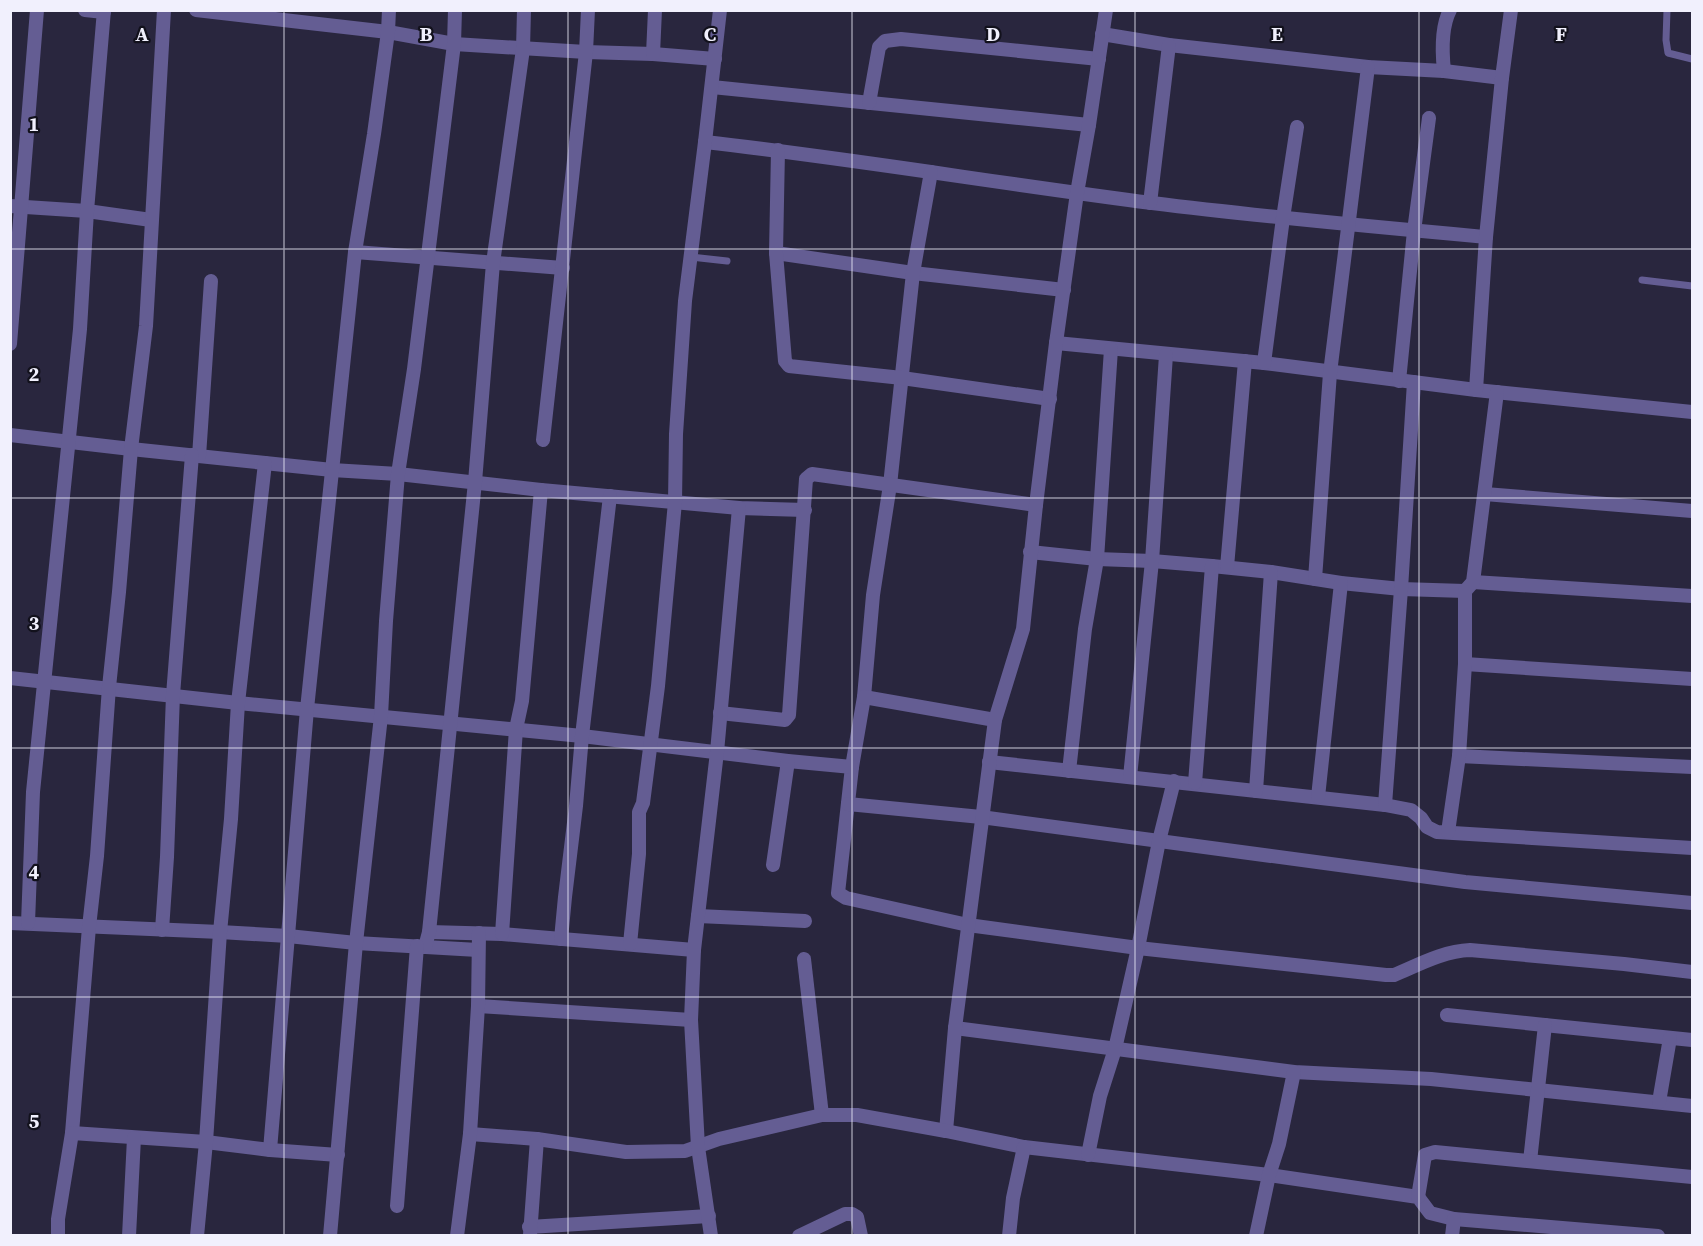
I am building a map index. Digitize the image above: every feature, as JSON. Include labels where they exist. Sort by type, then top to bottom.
[{"type":"street","points":[[10,344],[16,207],[37,10]]},
{"type":"street","points":[[28,923],[33,792],[80,329],[87,212],[104,11],[85,10]]},
{"type":"street","points":[[58,1236],[58,1219],[72,1133],[97,856],[109,687],[131,449],[146,326],[164,10]]},
{"type":"street","points":[[196,10],[312,16],[454,44],[715,59]]},
{"type":"street","points":[[270,1150],[307,709],[355,252],[374,134],[389,10]]},
{"type":"street","points":[[330,1236],[356,943],[381,716],[398,474],[414,369],[454,44],[455,10]]},
{"type":"street","points":[[397,1206],[421,946],[429,932],[475,482],[494,263],[523,48],[524,10]]},
{"type":"street","points":[[543,440],[586,52],[588,10]]},
{"type":"street","points":[[652,54],[655,10]]},
{"type":"street","points":[[630,945],[639,854],[639,812],[643,803],[651,745],[675,502],[676,434],[685,301],[720,10]]},
{"type":"street","points":[[946,1131],[968,925],[994,720],[1023,629],[1030,552],[1056,344],[1106,10]]},
{"type":"street","points":[[1444,70],[1443,37],[1450,10]]},
{"type":"street","points":[[1476,390],[1486,237],[1502,78],[1512,10]]},
{"type":"street","points":[[1102,34],[1169,45],[1368,67],[1444,70],[1502,78]]},
{"type":"street","points":[[869,103],[879,47],[885,41],[902,39],[1099,59]]},
{"type":"street","points":[[1150,203],[1169,45]]},
{"type":"street","points":[[1315,579],[1330,373],[1368,67]]},
{"type":"street","points":[[712,87],[1089,125]]},
{"type":"street","points":[[1399,381],[1413,231],[1429,118]]},
{"type":"street","points":[[1264,363],[1297,127]]},
{"type":"street","points":[[705,142],[778,150],[1150,203],[1486,237]]},
{"type":"street","points":[[778,150],[776,253],[785,361],[789,366],[902,378],[1050,399]]},
{"type":"street","points":[[931,172],[913,273],[890,485],[873,595],[864,697],[852,767],[838,893],[846,898],[968,925],[1138,948],[1386,975],[1394,975],[1457,950],[1692,972]]},
{"type":"street","points":[[16,207],[87,212],[151,220]]},
{"type":"street","points":[[355,252],[563,268]]},
{"type":"street","points":[[776,253],[913,273],[1064,290]]},
{"type":"street","points":[[162,930],[173,695],[211,281]]},
{"type":"street","points":[[1056,344],[1264,363],[1476,390],[1692,412]]},
{"type":"street","points":[[1069,771],[1081,661],[1097,559],[1111,349]]},
{"type":"street","points":[[1130,777],[1152,561],[1166,355]]},
{"type":"street","points":[[1227,567],[1245,362]]},
{"type":"street","points":[[1385,805],[1414,382]]},
{"type":"street","points":[[1448,831],[1459,756],[1469,586],[1485,494],[1497,392]]},
{"type":"street","points":[[10,435],[541,490],[739,508],[805,510]]},
{"type":"street","points":[[197,1236],[231,819],[238,703],[265,463]]},
{"type":"street","points":[[720,713],[785,720],[789,715],[806,479],[812,474],[1036,505]]},
{"type":"street","points":[[502,934],[516,729],[522,701],[541,490]]},
{"type":"street","points":[[1485,494],[1692,511]]},
{"type":"street","points":[[561,939],[610,496]]},
{"type":"street","points":[[711,1236],[698,1147],[691,1020],[694,950],[717,753],[739,508]]},
{"type":"street","points":[[1030,552],[1097,559],[1227,567],[1401,589],[1469,586],[1692,596]]},
{"type":"street","points":[[1195,783],[1212,566]]},
{"type":"street","points":[[1256,790],[1271,572]]},
{"type":"street","points":[[1318,797],[1341,583]]},
{"type":"street","points":[[1465,664],[1692,679]]},
{"type":"street","points":[[10,678],[109,687],[238,703],[516,729],[852,767]]},
{"type":"street","points":[[864,697],[994,720]]},
{"type":"street","points":[[1459,756],[1692,767]]},
{"type":"street","points":[[773,865],[788,761]]},
{"type":"street","points":[[989,762],[1385,805],[1411,810],[1427,827],[1437,832],[1692,848]]},
{"type":"street","points":[[1088,1155],[1100,1096],[1115,1049],[1174,781]]},
{"type":"street","points":[[848,804],[981,817],[1465,882],[1692,903]]},
{"type":"street","points":[[698,916],[805,921]]},
{"type":"street","points":[[10,923],[220,932],[478,950]]},
{"type":"street","points":[[429,932],[502,934],[694,950]]},
{"type":"street","points":[[457,1236],[470,1134],[478,1006],[479,933]]},
{"type":"street","points":[[804,959],[822,1115]]},
{"type":"street","points":[[478,1006],[691,1020]]},
{"type":"street","points":[[1447,1014],[1692,1040]]},
{"type":"street","points":[[1530,1161],[1545,1024]]},
{"type":"street","points":[[956,1028],[1294,1072],[1431,1079],[1692,1106]]},
{"type":"street","points":[[1659,1102],[1670,1038]]},
{"type":"street","points":[[1256,1236],[1269,1175],[1280,1144],[1294,1072]]},
{"type":"street","points":[[470,1134],[537,1139],[626,1152],[685,1150],[719,1139],[822,1115],[857,1115],[1024,1148],[1269,1175],[1418,1197],[1430,1213],[1454,1219],[1658,1236]]},
{"type":"street","points":[[72,1133],[206,1142],[338,1155]]},
{"type":"street","points":[[129,1236],[134,1138]]},
{"type":"street","points":[[537,1139],[530,1231],[709,1216]]},
{"type":"street","points":[[1009,1236],[1013,1198],[1024,1148]]},
{"type":"street","points":[[1418,1197],[1425,1155],[1435,1152],[1692,1177]]},
{"type":"street","points":[[800,1236],[845,1214],[852,1214],[857,1217],[861,1236]]},
{"type":"street","points":[[1452,1236],[1454,1219]]},
{"type":"lane","points":[[1667,10],[1668,53],[1692,59]]},
{"type":"lane","points":[[691,257],[728,261]]},
{"type":"lane","points":[[1642,280],[1692,286]]}]
